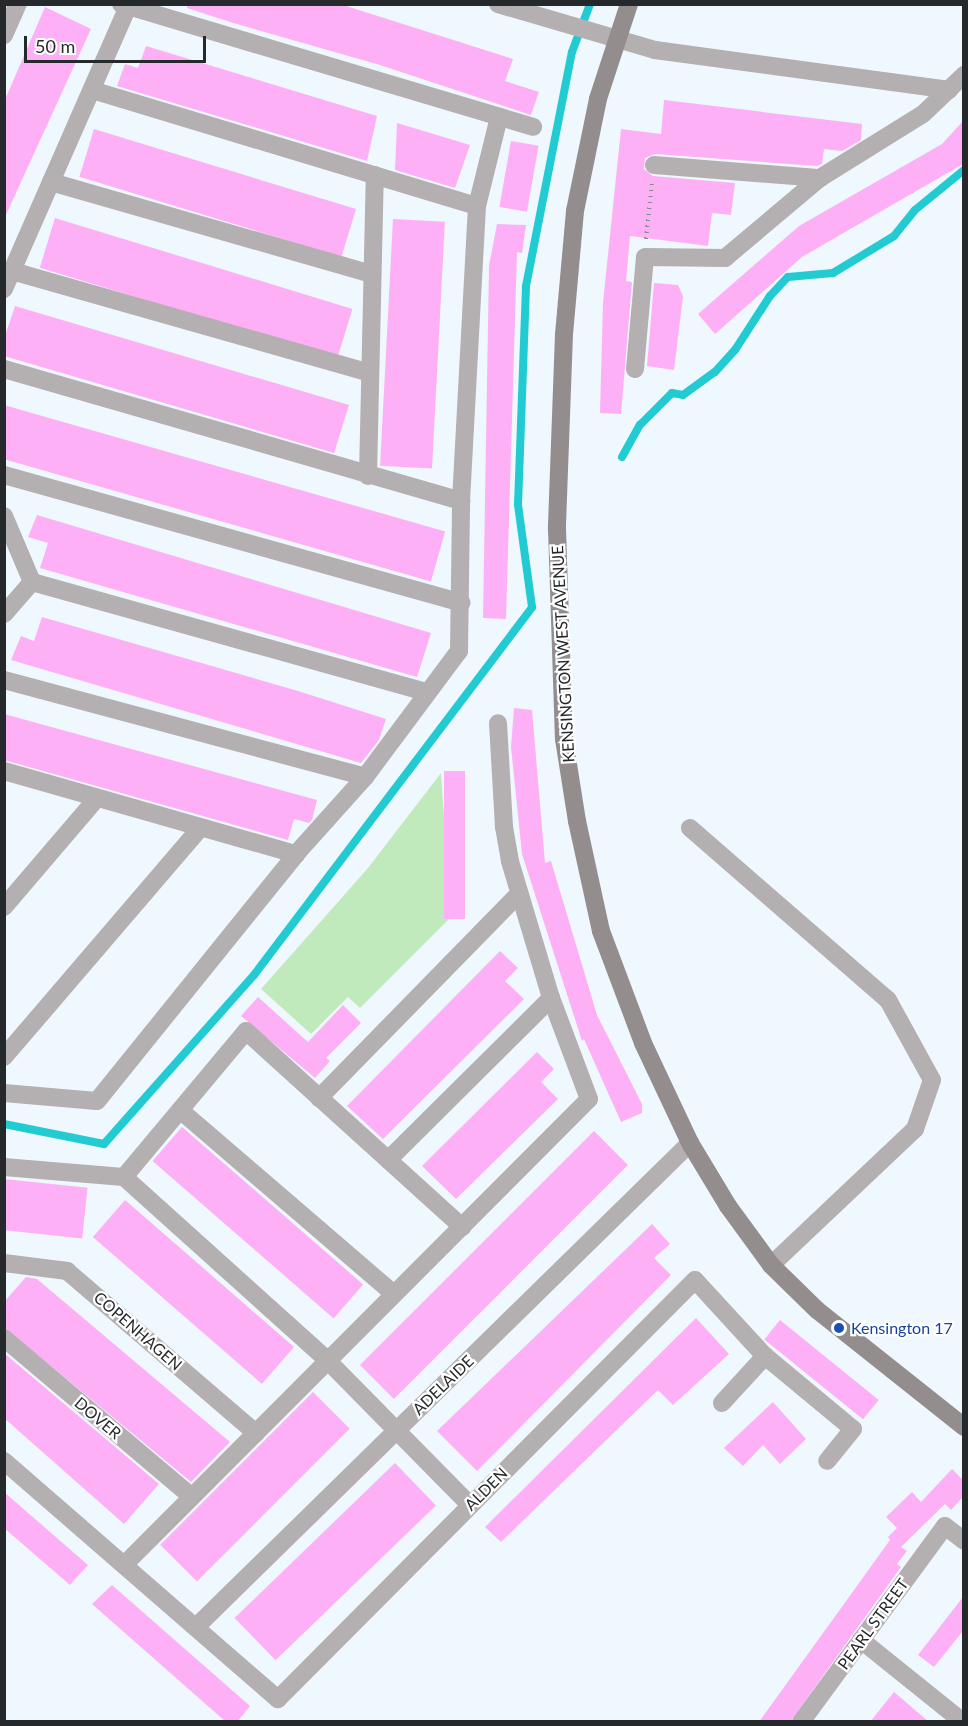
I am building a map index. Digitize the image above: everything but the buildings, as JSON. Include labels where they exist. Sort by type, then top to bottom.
[{"type":"street","points":[[4,35],[18,4]]},
{"type":"street","points":[[498,4],[656,50],[949,90]]},
{"type":"street","name":"KENSINGTON WEST AVENUE","points":[[629,4],[615,39],[585,159],[568,275],[557,529],[564,739],[577,820],[601,931],[643,1043],[690,1143],[728,1206],[771,1265],[817,1310],[963,1427]]},
{"type":"street","points":[[4,289],[92,90],[126,5],[532,127]]},
{"type":"street","points":[[635,369],[645,257],[725,258],[820,178],[923,114],[963,75]]},
{"type":"street","points":[[92,90],[477,206]]},
{"type":"street","points":[[4,1093],[97,1101],[296,854],[365,777],[459,651],[461,501],[477,206],[499,117]]},
{"type":"street","points":[[654,165],[820,178]]},
{"type":"street","points":[[368,476],[375,175]]},
{"type":"street","points":[[51,183],[372,274]]},
{"type":"street","points":[[12,271],[370,373]]},
{"type":"street","points":[[4,369],[461,501]]},
{"type":"street","points":[[4,475],[461,603]]},
{"type":"street","points":[[4,516],[32,582]]},
{"type":"street","points":[[32,582],[427,692]]},
{"type":"street","points":[[4,614],[32,582]]},
{"type":"street","points":[[4,680],[365,777]]},
{"type":"street","points":[[124,1565],[589,1100],[551,998],[519,894],[504,827],[498,723]]},
{"type":"street","points":[[4,771],[296,854]]},
{"type":"street","points":[[4,907],[97,798]]},
{"type":"street","points":[[4,1057],[200,828]]},
{"type":"street","points":[[690,828],[888,1000],[932,1080],[915,1129],[771,1265]]},
{"type":"street","points":[[319,1098],[519,894]]},
{"type":"street","points":[[387,1160],[551,998]]},
{"type":"street","points":[[124,1177],[246,1031],[462,1227]]},
{"type":"street","points":[[180,1110],[394,1294]]},
{"type":"street","name":"ADELAIDE","points":[[196,1627],[690,1143]]},
{"type":"street","points":[[4,1167],[124,1177],[328,1361],[470,1505]]},
{"type":"street","name":"COPENHAGEN","points":[[4,1263],[67,1271],[256,1433]]},
{"type":"street","name":"ALDEN","points":[[196,1627],[278,1699],[694,1280],[765,1356]]},
{"type":"street","name":"DOVER","points":[[4,1338],[192,1497]]},
{"type":"street","points":[[722,1403],[765,1356],[853,1429],[827,1461]]},
{"type":"street","points":[[4,1461],[196,1627]]},
{"type":"street","name":"PEARL STREET","points":[[801,1722],[945,1526],[963,1541]]},
{"type":"street","points":[[861,1640],[963,1722]]},
{"type":"path","points":[[645,257],[654,165]]},
{"type":"green space","points":[[441,773],[451,917],[360,1008],[348,997],[311,1034],[261,989],[368,868]]},
{"type":"waterway","points":[[4,1124],[104,1144],[254,975],[532,607],[518,505],[526,286],[572,52],[590,4]]},
{"type":"waterway","points":[[622,457],[640,425],[672,393],[683,395],[715,372],[735,350],[770,296],[788,277],[833,273],[894,236],[915,210],[964,170]]},
{"type":"place","name":"Kensington 17","points":[[839,1328]]}]
